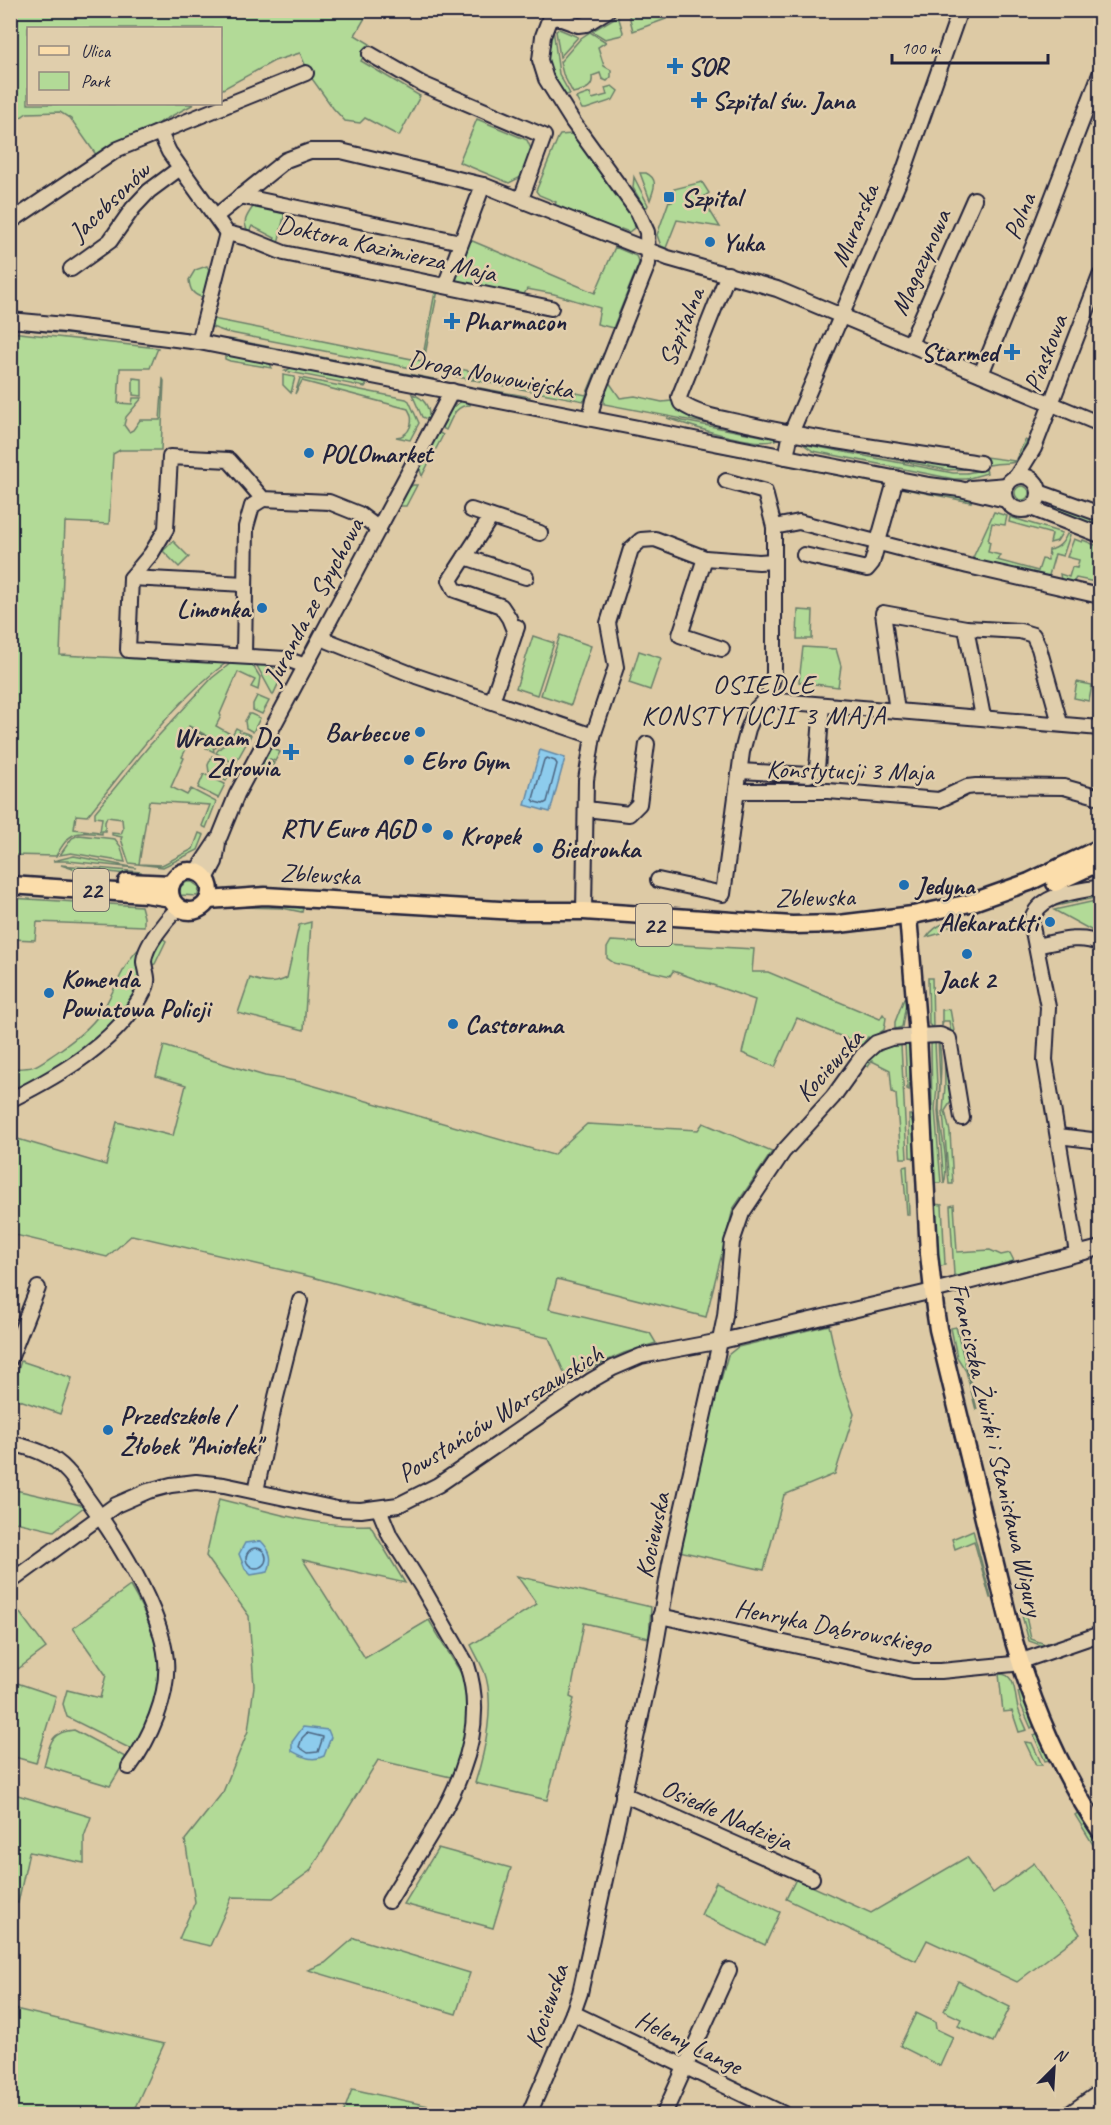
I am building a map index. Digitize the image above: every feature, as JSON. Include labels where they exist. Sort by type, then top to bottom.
[{"type":"main road","name":"Zblewska","points":[[516,911],[573,919],[804,934],[867,931],[998,894],[1101,848]]},
{"type":"main road","name":"Zblewska","points":[[205,884],[265,896],[516,911],[584,911],[792,925],[840,924],[909,921],[977,910],[1046,887],[1101,862]]},
{"type":"main road","name":"22","points":[[10,875],[173,896],[191,911],[198,910],[205,884],[181,873],[173,896]]},
{"type":"main road","name":"22","points":[[10,885],[173,896]]},
{"type":"main road","name":"Franciszka Żwirki i Stanisława Wigury","points":[[909,921],[918,1036],[928,1244],[938,1329],[1020,1663],[1038,1716],[1057,1757],[1101,1830]]},
{"type":"street","points":[[590,418],[594,400],[648,264],[647,232],[638,212],[573,122],[546,79],[540,60],[543,36],[549,20],[556,17],[578,25],[586,24],[608,10]]},
{"type":"street","name":"Murarska","points":[[786,457],[791,433],[903,170],[960,10]]},
{"type":"street","points":[[370,54],[422,84],[544,136],[521,199]]},
{"type":"street","points":[[10,222],[117,149],[306,73]]},
{"type":"street","name":"Polna","points":[[981,374],[1101,74]]},
{"type":"street","points":[[160,133],[169,152],[227,233],[199,342]]},
{"type":"street","name":"Magazynowa","points":[[216,216],[285,160],[310,151],[341,151],[483,185],[668,258],[757,282],[1101,424]]},
{"type":"street","name":"Jacobsonów","points":[[71,269],[110,241],[132,208],[149,191],[180,168]]},
{"type":"street","points":[[445,286],[483,185]]},
{"type":"street","points":[[240,196],[461,242]]},
{"type":"street","name":"Magazynowa","points":[[910,344],[974,200]]},
{"type":"street","name":"Doktora Kazimierza Maja","points":[[227,233],[247,238],[284,253],[551,308]]},
{"type":"street","name":"Szpitalna","points":[[728,274],[679,397],[681,403],[696,410],[791,433]]},
{"type":"street","name":"Piaskowa","points":[[1031,478],[1034,448],[1101,276]]},
{"type":"street","name":"Droga Nowowiejska","points":[[10,320],[199,342],[960,489],[1006,500]]},
{"type":"street","name":"Juranda ze Spychowa","points":[[205,884],[220,836],[237,794],[452,391]]},
{"type":"street","points":[[791,433],[980,463]]},
{"type":"street","name":"Piaskowa","points":[[1011,481],[1034,448]]},
{"type":"street","points":[[263,499],[230,460],[170,457],[166,529],[151,554],[131,578],[128,650],[292,660],[306,666]]},
{"type":"street","points":[[1024,476],[1031,478],[1037,484],[1039,498],[1026,510],[1014,508],[1006,500],[1005,493],[1011,481],[1024,476]]},
{"type":"street","points":[[804,555],[867,569],[872,563],[896,478]]},
{"type":"street","name":"Konstytucji 3 Maja","points":[[658,880],[723,894],[748,729],[757,708],[768,697],[774,674],[774,527],[765,492],[726,481]]},
{"type":"street","name":"Droga Nowowiejska","points":[[960,489],[1011,481]]},
{"type":"street","points":[[1039,492],[1101,514]]},
{"type":"street","points":[[244,656],[246,527],[252,506],[263,499],[329,502],[359,514],[379,529]]},
{"type":"street","points":[[1031,507],[1101,535]]},
{"type":"street","points":[[471,510],[540,533]]},
{"type":"street","points":[[491,517],[450,580],[455,590],[501,606],[517,627],[492,701]]},
{"type":"street","points":[[774,527],[799,522],[876,543],[1101,596]]},
{"type":"street","points":[[584,911],[586,780],[593,735],[616,667],[608,623],[631,549],[641,540],[655,538],[705,558],[774,561]]},
{"type":"street","points":[[465,557],[526,577]]},
{"type":"street","points":[[705,558],[680,635],[722,649]]},
{"type":"street","points":[[131,578],[244,584]]},
{"type":"street","points":[[897,711],[883,613],[966,628],[1033,635],[1039,648],[1060,723]]},
{"type":"street","points":[[966,628],[983,717]]},
{"type":"street","points":[[321,638],[416,676],[593,735]]},
{"type":"street","points":[[768,697],[779,701],[1101,728]]},
{"type":"street","points":[[740,771],[809,775],[817,769],[822,705]]},
{"type":"street","points":[[585,809],[629,814],[639,804],[647,744]]},
{"type":"street","name":"Konstytucji 3 Maja","points":[[738,791],[828,791],[939,800],[967,787],[1064,787],[1101,797]]},
{"type":"street","points":[[1077,1253],[1045,1060],[1048,1007],[1031,921],[1035,910],[1047,900],[1101,887]]},
{"type":"street","points":[[10,1100],[51,1078],[103,1041],[136,1006],[146,987],[144,962],[149,945],[173,896]]},
{"type":"street","points":[[1036,946],[1071,939],[1095,941],[1101,944]]},
{"type":"street","name":"Kociewska","points":[[529,2115],[580,1993],[653,1661],[660,1616],[699,1429],[726,1316],[732,1242],[742,1213],[770,1168],[876,1043],[891,1038],[918,1036],[940,1035],[949,1039],[962,1118]]},
{"type":"street","points":[[1058,1136],[1101,1141]]},
{"type":"street","name":"Powstańców Warszawskich","points":[[10,1582],[100,1516],[127,1499],[148,1491],[196,1482],[256,1491],[337,1509],[379,1509],[398,1505],[438,1485],[591,1380],[641,1356],[720,1341],[933,1291],[1101,1248]]},
{"type":"street","points":[[10,1359],[38,1288]]},
{"type":"street","points":[[256,1491],[300,1301]]},
{"type":"street","points":[[10,1443],[31,1448],[50,1457],[68,1471],[100,1516],[133,1570],[151,1608],[161,1636],[166,1660],[164,1682],[158,1711],[137,1756],[129,1767]]},
{"type":"street","points":[[379,1509],[390,1536],[467,1665],[472,1679],[474,1702],[468,1758],[456,1787],[390,1901]]},
{"type":"street","name":"Henryka Dąbrowskiego","points":[[660,1616],[913,1671],[941,1671],[1020,1663],[1101,1634]]},
{"type":"street","name":"Osiedle Nadzieja","points":[[623,1794],[813,1878]]},
{"type":"street","points":[[664,2115],[729,1970]]},
{"type":"street","name":"Heleny Lange","points":[[573,2013],[784,2115]]},
{"type":"street","points":[[1069,2115],[1101,2092]]},
{"type":"green space","points":[[10,11],[369,11],[355,35],[370,44],[361,61],[420,96],[399,136],[365,118],[360,123],[345,121],[310,76],[300,53],[274,61],[222,89],[222,27],[27,27],[27,105],[192,105],[97,156],[71,119],[60,112],[27,113],[11,124]]},
{"type":"green space","points":[[628,11],[663,11],[666,19],[633,31]]},
{"type":"green space","points":[[616,17],[619,19],[622,35],[605,39],[592,31]]},
{"type":"green space","points":[[553,28],[559,74],[570,94],[566,95],[558,87],[547,60],[548,43]]},
{"type":"green space","points":[[559,29],[578,37],[560,57],[556,31]]},
{"type":"green space","points":[[590,32],[606,42],[598,47],[604,66],[611,70],[611,77],[607,81],[602,79],[600,73],[592,76],[590,86],[573,93],[563,74],[560,62],[581,38]]},
{"type":"green space","points":[[612,86],[618,91],[613,100],[586,109],[582,109],[576,98],[590,93],[592,99],[607,95],[605,88]]},
{"type":"green space","points":[[477,119],[527,140],[532,151],[521,177],[509,183],[459,162]]},
{"type":"green space","points":[[560,135],[578,136],[628,206],[626,208],[635,224],[629,232],[621,229],[620,231],[555,205],[556,202],[539,195],[536,191],[558,138]]},
{"type":"green space","points":[[640,173],[646,173],[653,178],[654,188],[650,200]]},
{"type":"green space","points":[[634,177],[647,207],[644,207],[633,188]]},
{"type":"green space","points":[[702,182],[709,193],[702,198],[720,227],[677,220],[666,248],[661,246],[657,235],[669,201],[672,202],[674,189]]},
{"type":"green space","points":[[255,204],[285,212],[278,244],[273,242],[275,238],[252,226],[249,232],[246,228],[246,218]]},
{"type":"green space","points":[[470,240],[595,293],[615,247],[636,256],[639,263],[613,328],[597,324],[600,308],[554,294],[527,289],[523,296],[454,283]]},
{"type":"green space","points":[[207,266],[211,274],[206,294],[201,297],[192,291],[189,280],[195,270]]},
{"type":"green space","points":[[222,276],[224,276],[213,319],[422,361],[435,292],[425,290],[427,288],[438,290],[422,370],[226,332],[209,326]]},
{"type":"green space","points":[[10,312],[134,325],[192,333],[11,314]]},
{"type":"green space","points":[[10,325],[157,342],[158,344],[11,328]]},
{"type":"green space","points":[[10,332],[158,348],[150,368],[120,368],[118,403],[132,404],[133,398],[142,398],[126,417],[124,425],[129,432],[140,420],[160,420],[163,379],[164,381],[161,450],[120,450],[113,454],[109,524],[65,522],[60,655],[226,663],[170,714],[87,816],[76,815],[74,829],[100,832],[102,818],[95,817],[95,812],[149,746],[212,678],[231,663],[252,664],[260,677],[258,690],[251,687],[255,680],[238,672],[220,714],[216,726],[232,735],[236,728],[240,730],[238,735],[215,748],[213,739],[189,726],[182,738],[189,728],[212,740],[214,752],[206,748],[209,741],[193,732],[171,787],[187,795],[191,789],[216,802],[206,828],[202,826],[210,805],[149,801],[139,864],[162,865],[193,849],[199,833],[204,835],[198,850],[163,867],[129,863],[122,837],[112,835],[112,833],[121,834],[122,819],[107,817],[105,831],[102,831],[102,834],[74,834],[56,856],[11,855]]},
{"type":"green space","points":[[229,339],[434,379],[433,381],[228,341]]},
{"type":"green space","points":[[225,353],[269,362],[272,368],[230,361],[225,359]]},
{"type":"green space","points":[[603,354],[584,401],[515,388],[517,381],[586,395]]},
{"type":"green space","points":[[295,366],[367,384],[365,387],[285,371]]},
{"type":"green space","points":[[450,367],[475,372],[473,380],[449,375]]},
{"type":"green space","points":[[476,372],[506,379],[505,386],[474,380]]},
{"type":"green space","points":[[283,375],[295,377],[291,393],[283,385]]},
{"type":"green space","points":[[133,378],[142,379],[142,396],[133,395]]},
{"type":"green space","points":[[300,378],[406,399],[419,423],[410,440],[396,437],[405,434],[410,427],[411,418],[408,409],[302,381],[295,394]]},
{"type":"green space","points":[[609,382],[620,398],[635,396],[662,402],[671,401],[673,397],[675,398],[673,405],[778,437],[604,404],[604,393]]},
{"type":"green space","points":[[480,388],[530,397],[530,399],[569,408],[479,390]]},
{"type":"green space","points":[[412,394],[425,404],[429,420],[422,417]]},
{"type":"green space","points":[[462,401],[471,401],[470,405],[457,410],[446,430],[440,427],[450,409]]},
{"type":"green space","points":[[667,418],[777,439],[768,442],[740,439]]},
{"type":"green space","points":[[438,432],[443,435],[422,476],[419,467]]},
{"type":"green space","points":[[1025,440],[1027,441],[1022,450],[1016,460]]},
{"type":"green space","points":[[801,441],[985,466],[948,470]]},
{"type":"green space","points":[[803,444],[953,473],[986,469],[987,473],[966,479],[954,479],[813,451]]},
{"type":"green space","points":[[710,447],[883,482],[885,485],[714,451]]},
{"type":"green space","points":[[978,456],[1015,461],[989,465],[987,462],[977,461]]},
{"type":"green space","points":[[417,485],[406,506],[401,506],[409,488]]},
{"type":"green space","points":[[904,486],[972,498],[971,502],[901,488]]},
{"type":"green space","points":[[1019,486],[1025,486],[1029,493],[1025,500],[1019,500],[1015,496],[1015,490]]},
{"type":"green space","points":[[1056,502],[1100,521],[1100,527],[1053,510]]},
{"type":"green space","points":[[994,512],[1007,516],[1005,525],[992,523],[988,552],[1000,555],[997,560],[1038,571],[1042,559],[1048,560],[1049,550],[1060,545],[1067,534],[1070,535],[1063,556],[1055,554],[1048,579],[971,562]]},
{"type":"green space","points":[[1010,517],[1062,533],[1057,541],[1050,543],[1052,534],[1009,522]]},
{"type":"green space","points":[[1074,539],[1100,547],[1100,583],[1076,578],[1072,584],[1061,580],[1060,574],[1069,577],[1072,567],[1077,568],[1079,560],[1067,557]]},
{"type":"green space","points":[[173,541],[189,557],[179,567],[163,551]]},
{"type":"green space","points":[[798,610],[813,611],[812,639],[797,639]]},
{"type":"green space","points":[[560,635],[591,646],[571,705],[541,695]]},
{"type":"green space","points":[[533,636],[554,643],[537,695],[516,688]]},
{"type":"green space","points":[[803,647],[836,649],[841,666],[838,687],[799,682]]},
{"type":"green space","points":[[639,651],[661,658],[650,690],[629,683]]},
{"type":"green space","points":[[256,664],[273,666],[273,669],[278,669],[278,666],[286,667],[273,695]]},
{"type":"green space","points":[[1077,682],[1092,685],[1089,701],[1074,698]]},
{"type":"green space","points":[[257,696],[269,701],[262,714],[253,710]]},
{"type":"green space","points":[[249,714],[260,718],[253,732],[246,728],[245,721]]},
{"type":"green space","points":[[242,732],[251,735],[235,764],[216,753],[221,747]]},
{"type":"green space","points":[[273,748],[280,752],[275,761],[270,759],[269,761],[274,763],[270,772],[266,773],[261,768],[268,749]]},
{"type":"green space","points":[[212,756],[233,767],[226,781],[209,772],[208,765]]},
{"type":"green space","points":[[204,774],[225,784],[218,798],[198,788]]},
{"type":"green space","points":[[79,835],[115,839],[121,847],[125,862],[71,853],[60,855],[72,838]]},
{"type":"green space","points":[[74,856],[136,868],[53,861]]},
{"type":"green space","points":[[61,865],[141,872],[141,876],[93,868],[92,870],[73,869]]},
{"type":"green space","points":[[187,882],[192,882],[199,887],[198,896],[180,895],[180,887]]},
{"type":"green space","points":[[1100,893],[1100,897],[1046,908],[1061,901]]},
{"type":"green space","points":[[11,898],[141,906],[144,926],[37,922],[35,940],[11,939]]},
{"type":"green space","points":[[1100,900],[1100,935],[1054,910]]},
{"type":"green space","points":[[239,904],[276,904],[303,908],[302,912],[282,908],[239,907]]},
{"type":"green space","points":[[973,919],[947,927],[941,933],[927,937],[942,924]]},
{"type":"green space","points":[[311,922],[304,1030],[238,1013],[250,978],[277,982],[287,978],[299,925]]},
{"type":"green space","points":[[161,937],[166,941],[155,964],[150,966],[150,953]]},
{"type":"green space","points":[[611,941],[754,949],[752,972],[768,972],[880,1019],[883,1014],[886,1018],[884,1030],[870,1039],[868,1037],[862,1045],[797,1018],[775,1067],[742,1053],[755,1000],[673,971],[670,976],[614,963],[607,958],[607,948]]},
{"type":"green space","points":[[144,944],[142,987],[101,1039],[23,1090],[11,1089],[11,1068],[26,1068],[40,1063],[76,1038],[92,1023],[102,1011],[131,958]]},
{"type":"green space","points":[[928,978],[932,978],[933,1029],[929,1024]]},
{"type":"green space","points":[[905,996],[902,1027],[895,1029],[895,1022]]},
{"type":"green space","points":[[950,1009],[965,1093],[961,1094],[949,1021],[943,1021],[942,1026],[942,1010]]},
{"type":"green space","points":[[938,1039],[941,1065],[939,1109],[946,1166],[944,1184],[938,1111],[940,1082]]},
{"type":"green space","points":[[935,1042],[937,1086],[935,1109],[941,1183],[933,1183],[931,1044]]},
{"type":"green space","points":[[905,1043],[912,1048],[909,1090],[907,1089]]},
{"type":"green space","points":[[944,1043],[952,1100],[945,1111],[950,1132],[953,1184],[949,1184],[943,1112]]},
{"type":"green space","points":[[901,1045],[907,1158],[901,1158],[896,1094],[892,1092],[890,1070],[872,1061],[868,1067],[865,1065],[880,1051]]},
{"type":"green space","points":[[164,1046],[265,1076],[301,1082],[553,1155],[587,1124],[698,1130],[703,1123],[772,1152],[733,1209],[706,1317],[557,1279],[549,1309],[650,1333],[656,1343],[624,1353],[567,1379],[549,1338],[491,1326],[312,1277],[132,1235],[107,1257],[11,1234],[11,1137],[106,1165],[117,1122],[173,1136],[186,1085],[156,1076]]},
{"type":"green space","points":[[909,1115],[911,1115],[916,1139],[916,1158],[910,1157]]},
{"type":"green space","points":[[907,1166],[909,1214],[907,1214],[903,1167]]},
{"type":"green space","points":[[934,1204],[942,1205],[945,1265],[938,1267]]},
{"type":"green space","points":[[954,1205],[957,1252],[990,1250],[1001,1255],[1010,1253],[1014,1261],[954,1275],[950,1206]]},
{"type":"green space","points":[[829,1325],[840,1375],[854,1414],[835,1474],[784,1495],[764,1570],[679,1551],[709,1421],[728,1355],[738,1347]]},
{"type":"green space","points":[[956,1327],[976,1410],[966,1371],[957,1357],[951,1328]]},
{"type":"green space","points":[[21,1361],[72,1378],[60,1414],[11,1397]]},
{"type":"green space","points":[[948,1411],[952,1416],[996,1595],[994,1597]]},
{"type":"green space","points":[[11,1489],[85,1506],[54,1531],[11,1521]]},
{"type":"green space","points":[[219,1499],[313,1521],[370,1525],[405,1583],[303,1560],[365,1658],[429,1620],[464,1678],[469,1715],[455,1778],[378,1760],[310,1871],[273,1898],[232,1897],[210,1946],[179,1939],[195,1902],[185,1840],[223,1792],[248,1731],[254,1686],[249,1616],[206,1556]]},
{"type":"green space","points":[[973,1530],[991,1598],[974,1541],[955,1549],[952,1539]]},
{"type":"green space","points":[[517,1576],[651,1607],[649,1638],[584,1623],[570,1697],[574,1699],[547,1800],[475,1783],[488,1727],[489,1698],[484,1671],[471,1645],[537,1604]]},
{"type":"green space","points":[[130,1586],[151,1629],[157,1649],[159,1668],[158,1687],[153,1707],[133,1750],[67,1717],[63,1704],[67,1690],[100,1698],[106,1675],[73,1628]]},
{"type":"green space","points":[[11,1601],[46,1648],[18,1669],[11,1659]]},
{"type":"green space","points":[[1021,1612],[1025,1612],[1031,1639],[1045,1644],[1054,1642],[1043,1646],[1029,1641]]},
{"type":"green space","points":[[999,1674],[1009,1677],[1012,1681],[1018,1708],[1027,1730],[1019,1732],[1012,1711],[1003,1712]]},
{"type":"green space","points":[[11,1681],[56,1696],[36,1763],[11,1756]]},
{"type":"green space","points":[[1022,1691],[1035,1725],[1031,1728],[1021,1705],[1018,1692]]},
{"type":"green space","points":[[74,1730],[127,1758],[110,1786],[44,1766],[55,1737],[66,1731]]},
{"type":"green space","points":[[1039,1734],[1050,1760],[1045,1761],[1034,1736]]},
{"type":"green space","points":[[1025,1742],[1032,1743],[1042,1765],[1036,1765]]},
{"type":"green space","points":[[11,1793],[91,1817],[84,1837],[84,1863],[29,1852],[18,1903],[11,1901]]},
{"type":"green space","points":[[1079,1812],[1099,1844],[1094,1846],[1075,1815]]},
{"type":"green space","points":[[438,1848],[511,1868],[493,1928],[404,1904]]},
{"type":"green space","points":[[967,1857],[993,1893],[1034,1863],[1080,1934],[1017,1982],[927,1940],[916,1961],[786,1899],[796,1879],[871,1913]]},
{"type":"green space","points":[[716,1882],[780,1912],[765,1945],[701,1915]]},
{"type":"green space","points":[[354,1938],[470,1973],[456,2014],[308,1970],[325,1963]]},
{"type":"green space","points":[[958,1981],[1010,2007],[993,2042],[958,2026],[961,2019],[944,2011]]},
{"type":"green space","points":[[11,2008],[164,2044],[132,2114],[11,2114]]},
{"type":"green space","points":[[916,2013],[935,2022],[936,2029],[953,2037],[940,2066],[900,2046]]},
{"type":"green space","points":[[352,2089],[438,2108],[436,2114],[343,2114]]},
{"type":"water","points":[[540,750],[565,758],[550,812],[525,805]]},
{"type":"water","points":[[261,1541],[270,1555],[270,1567],[268,1572],[251,1575],[245,1569],[239,1554],[245,1543]]},
{"type":"water","points":[[303,1727],[328,1730],[331,1737],[324,1756],[312,1759],[292,1751],[292,1742]]},
{"type":"place","name":"SOR","points":[[675,66]]},
{"type":"place","name":"Szpital św. Jana","points":[[699,100]]},
{"type":"place","name":"Szpital","points":[[669,197]]},
{"type":"place","name":"Yuka","points":[[710,242]]},
{"type":"place","name":"Pharmacon","points":[[452,321]]},
{"type":"place","name":"Starmed","points":[[1012,352]]},
{"type":"place","name":"POLOmarket","points":[[309,453]]},
{"type":"place","name":"Limonka","points":[[262,608]]},
{"type":"place","name":"Barbecue","points":[[420,732]]},
{"type":"place","name":"Wracam Do Zdrowia","points":[[291,752]]},
{"type":"place","name":"Ebro Gym","points":[[409,760]]},
{"type":"place","name":"RTV Euro AGD","points":[[427,828]]},
{"type":"place","name":"Kropek","points":[[448,835]]},
{"type":"place","name":"Biedronka","points":[[538,848]]},
{"type":"place","name":"Jedyna","points":[[904,885]]},
{"type":"place","name":"Alekaratkti","points":[[1050,922]]},
{"type":"place","name":"Jack 2","points":[[967,954]]},
{"type":"place","name":"Komenda Powiatowa Policji","points":[[49,993]]},
{"type":"place","name":"Castorama","points":[[453,1024]]},
{"type":"place","name":"Przedszkole / Żłobek \"Aniołek\"","points":[[108,1430]]},
{"type":"district","name":"OSIEDLE KONSTYTUCJI 3 MAJA","points":[[764,700]]}]
